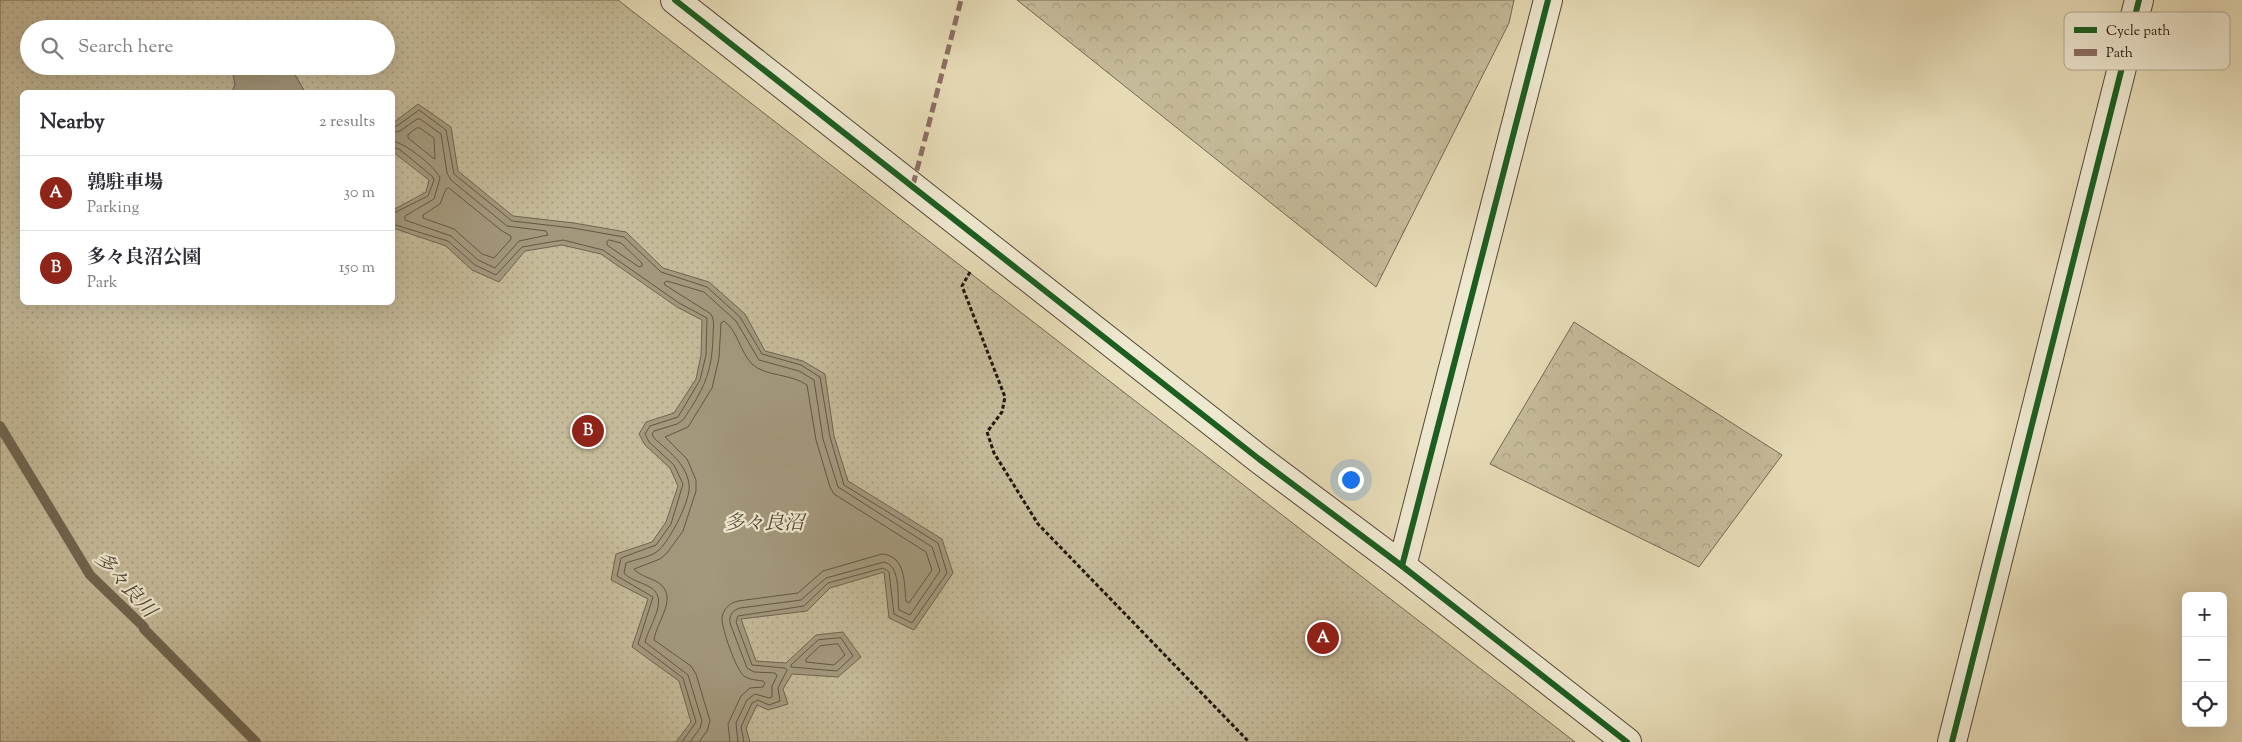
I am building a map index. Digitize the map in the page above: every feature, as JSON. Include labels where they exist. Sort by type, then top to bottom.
[{"type":"street","points":[[675,0],[1259,459],[1402,566],[1627,742]]},
{"type":"street","points":[[1402,566],[1548,0]]},
{"type":"street","points":[[1952,742],[2121,70]]},
{"type":"path","points":[[971,270],[962,286],[1005,396],[1002,412],[987,432],[994,453],[1038,524],[1249,742]]},
{"type":"green space","points":[[0,0],[618,0],[1575,742],[0,742]]},
{"type":"green space","points":[[1017,0],[1514,0],[1509,23],[1376,287]]},
{"type":"green space","points":[[1574,322],[1782,455],[1699,567],[1490,464]]},
{"type":"water","points":[[233,75],[295,75],[304,90],[233,90],[235,84]]},
{"type":"water","name":"多々良沼","points":[[418,104],[451,127],[458,171],[513,216],[574,223],[626,232],[663,268],[709,282],[745,314],[765,351],[803,361],[825,374],[834,436],[848,481],[942,539],[953,573],[914,630],[889,618],[884,572],[830,588],[807,611],[741,619],[756,661],[786,663],[816,635],[843,632],[861,657],[838,677],[792,674],[783,689],[788,704],[768,710],[757,705],[746,728],[750,742],[676,742],[691,722],[679,681],[632,647],[648,599],[611,580],[616,554],[652,542],[666,522],[678,486],[670,468],[645,445],[639,434],[646,422],[674,413],[696,379],[701,355],[702,320],[677,307],[601,254],[562,245],[525,251],[499,282],[472,270],[446,246],[395,229],[395,209],[426,192],[429,180],[395,154],[395,121]]},
{"type":"waterway","name":"多々良川","points":[[0,426],[90,575],[144,627],[256,742]]},
{"type":"marked path","points":[[913,185],[961,0]]},
{"type":"cycle path","points":[[675,0],[1259,459],[1402,566],[1627,742]]},
{"type":"cycle path","points":[[1402,566],[1548,0]]},
{"type":"cycle path","points":[[2136,12],[2139,0]]},
{"type":"cycle path","points":[[1952,742],[2121,70]]},
{"type":"place","name":"多々良沼公園","points":[[588,431]]},
{"type":"place","name":"鶉駐車場","points":[[1323,638]]}]
